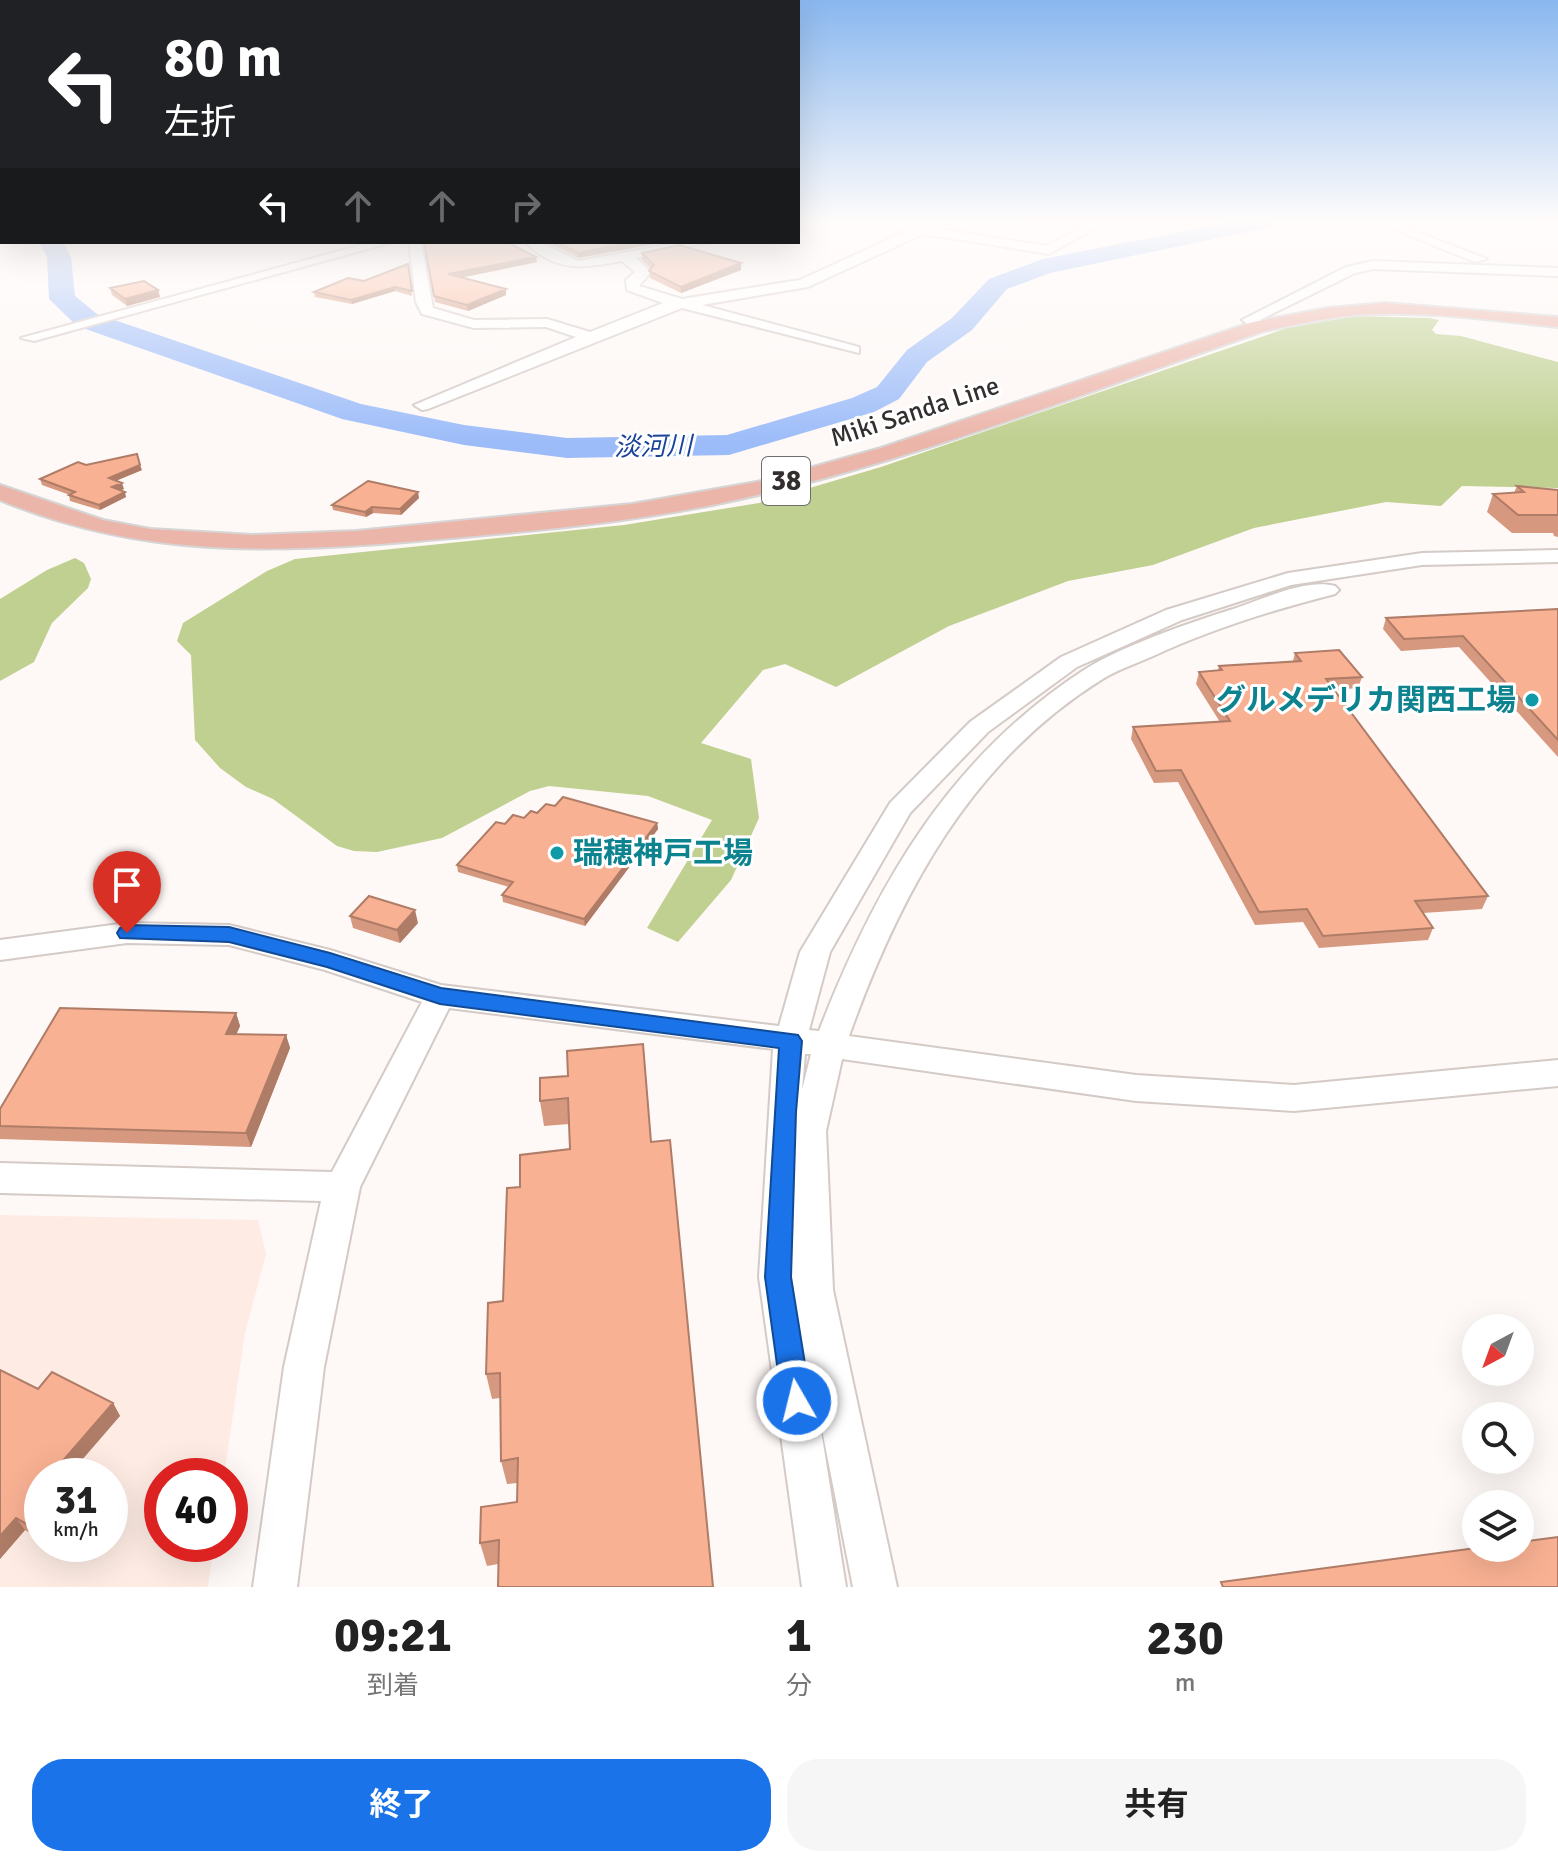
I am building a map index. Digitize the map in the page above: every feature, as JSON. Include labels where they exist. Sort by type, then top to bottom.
[{"type":"main road","name":"Miki Sanda Line","points":[[0,492],[31,507],[109,531],[216,545],[286,545],[353,540],[682,504],[842,467],[1260,326],[1329,312],[1385,309],[1469,312],[1558,322]]},
{"type":"street","points":[[29,338],[189,295]]},
{"type":"street","points":[[422,295],[427,311],[474,324],[547,323],[590,337]]},
{"type":"street","points":[[653,295],[679,305],[854,350]]},
{"type":"street","points":[[422,405],[590,337],[679,305],[738,295]]},
{"type":"street","points":[[1260,326],[1249,320],[1300,295]]},
{"type":"street","points":[[824,1587],[778,1277],[790,1041],[815,952],[899,809],[979,727],[1069,662],[1174,615],[1288,579],[1422,559],[1558,556]]},
{"type":"street","points":[[875,1587],[814,1290],[809,1131],[829,1047],[863,956],[940,818],[1010,738],[1094,674],[1198,627],[1307,593],[1438,574],[1558,569]]},
{"type":"street","points":[[0,950],[127,933],[229,935],[330,961],[440,996],[1136,1088],[1294,1098],[1558,1073]]},
{"type":"street","points":[[275,1587],[304,1367],[342,1187],[440,996]]},
{"type":"street","points":[[0,1178],[342,1187]]},
{"type":"shaded area","points":[[0,1215],[258,1220],[266,1254],[245,1333],[227,1458],[144,1458],[144,1562],[211,1562],[208,1587],[0,1587]]},
{"type":"green space","points":[[1355,316],[1439,320],[1432,330],[1436,334],[1461,336],[1558,362],[1558,488],[1462,486],[1441,506],[1386,502],[1254,528],[1153,565],[1068,581],[949,626],[836,687],[785,664],[763,670],[701,743],[751,759],[759,818],[731,880],[678,942],[647,928],[712,820],[648,796],[549,786],[530,791],[442,838],[377,852],[354,851],[337,846],[273,799],[246,787],[220,768],[195,740],[191,655],[177,641],[183,623],[267,571],[295,559],[624,525],[759,503],[881,467],[1287,328]]},
{"type":"green space","points":[[75,558],[84,563],[91,579],[88,588],[52,623],[34,662],[0,681],[0,599],[47,570]]},
{"type":"building","points":[[328,295],[368,295],[351,300]]},
{"type":"building","points":[[434,295],[491,295],[467,305]]},
{"type":"building","points":[[137,454],[140,465],[109,478],[122,483],[112,487],[125,492],[99,505],[69,495],[75,492],[40,479],[78,462],[86,465]]},
{"type":"building","points":[[368,481],[418,492],[400,509],[372,507],[365,512],[332,505]]},
{"type":"building","points":[[1517,486],[1558,490],[1558,515],[1518,515],[1493,494],[1524,492]]},
{"type":"building","name":"グルメデリカ関西工場","points":[[1558,609],[1558,740],[1463,636],[1404,639],[1386,618]]},
{"type":"building","points":[[1339,650],[1362,677],[1326,679],[1488,896],[1415,901],[1433,928],[1323,936],[1307,909],[1259,912],[1181,770],[1156,771],[1133,727],[1230,721],[1199,672],[1222,670],[1219,666],[1301,661],[1295,653]]},
{"type":"building","name":"瑞穂神戸工場","points":[[563,797],[657,823],[584,919],[502,895],[513,882],[457,865],[496,822],[505,824],[513,815],[524,818],[531,811],[537,813],[546,804],[555,806]]},
{"type":"building","points":[[369,896],[415,910],[397,930],[350,916]]},
{"type":"building","points":[[60,1008],[236,1013],[226,1034],[286,1035],[246,1133],[0,1126],[0,1109]]},
{"type":"building","points":[[643,1044],[651,1142],[670,1140],[713,1587],[498,1587],[499,1540],[480,1543],[481,1507],[517,1502],[518,1458],[501,1461],[500,1373],[486,1374],[488,1303],[503,1301],[507,1188],[520,1187],[520,1155],[570,1149],[568,1098],[540,1101],[540,1078],[568,1076],[567,1051]]},
{"type":"building","points":[[0,1370],[38,1389],[52,1372],[113,1403],[65,1458],[24,1458],[24,1523],[16,1518],[0,1536]]},
{"type":"building","points":[[1558,1537],[1558,1587],[1223,1587],[1221,1582],[1462,1550],[1462,1562],[1534,1562],[1534,1540]]},
{"type":"waterway","name":"淡河川","points":[[62,295],[62,299],[87,320],[353,412],[464,435],[567,448],[729,445],[863,405],[888,393],[917,356],[962,324],[988,295]]},
{"type":"place","name":"グルメデリカ関西工場","points":[[1532,700]]},
{"type":"place","name":"瑞穂神戸工場","points":[[557,853]]},
{"type":"route","points":[[127,933],[229,935],[330,961],[440,996],[790,1041],[778,1277],[797,1401]]}]
